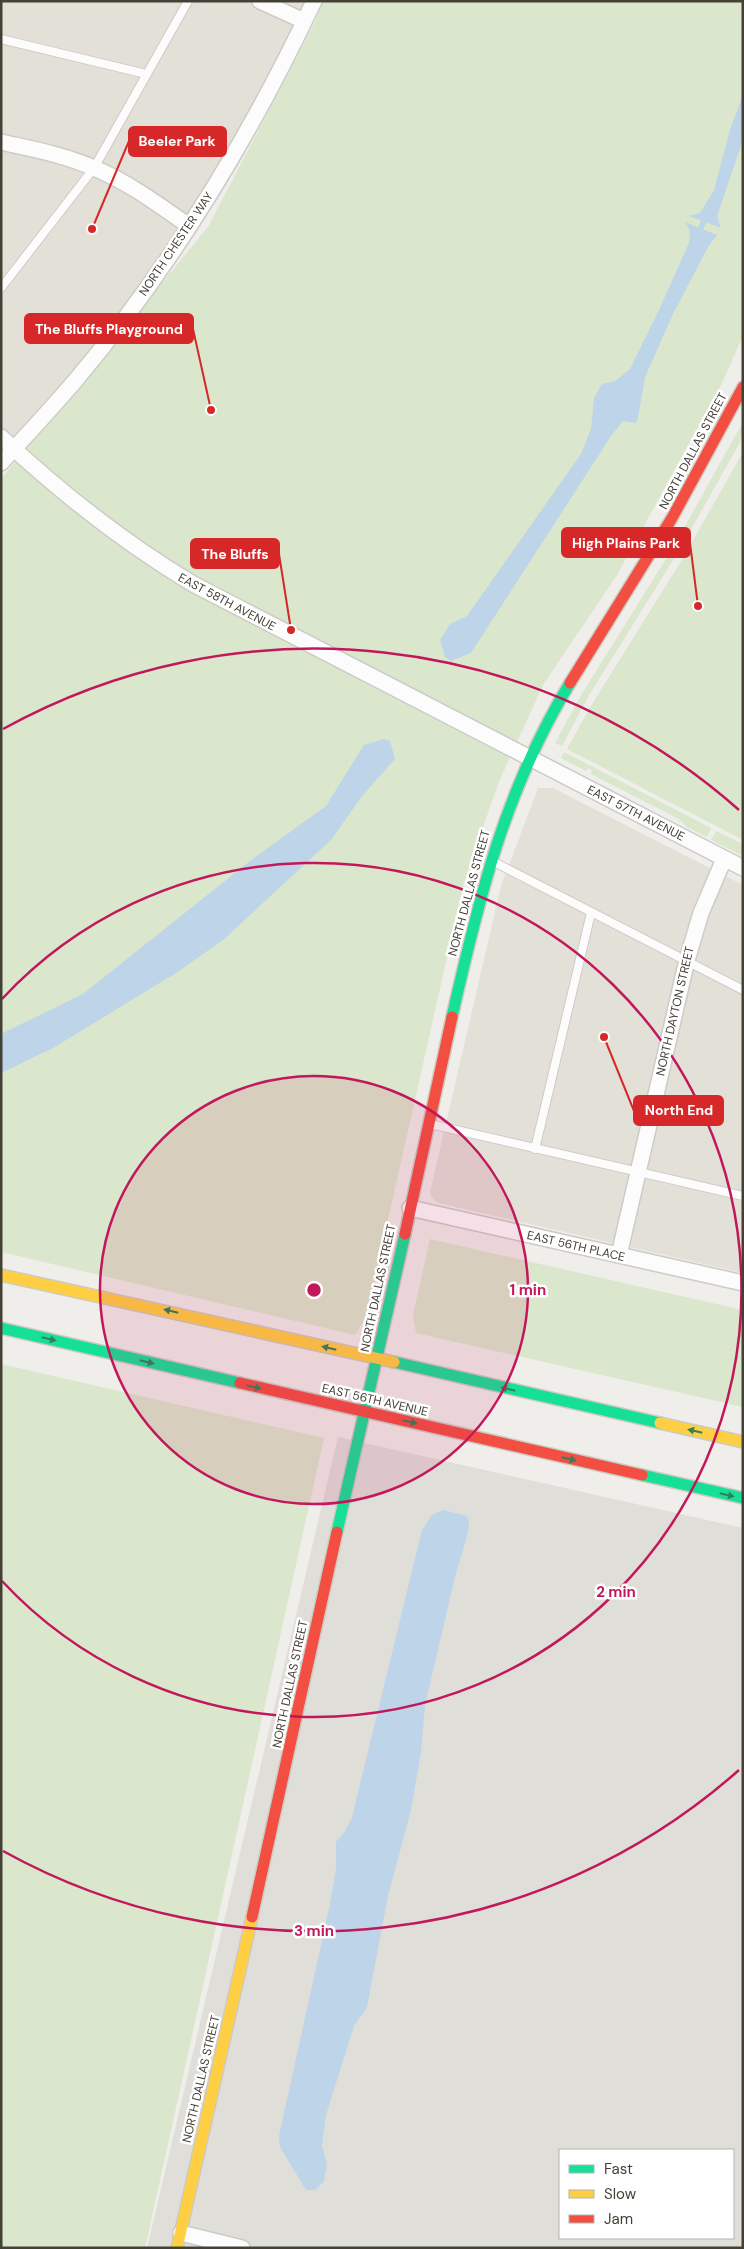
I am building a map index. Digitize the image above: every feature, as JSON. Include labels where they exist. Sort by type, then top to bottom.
[{"type":"street","points":[[260,1],[304,21]]},
{"type":"street","name":"NORTH CHESTER WAY","points":[[1,463],[76,380],[128,314],[189,226],[248,132],[314,1]]},
{"type":"street","points":[[1,142],[52,154],[94,168],[116,179],[189,226]]},
{"type":"street","name":"NORTH DALLAS STREET","points":[[179,2241],[363,1412],[377,1358],[428,1124],[490,860],[529,758],[563,694],[663,534],[707,457],[743,387]]},
{"type":"street","name":"EAST 58TH AVENUE","points":[[1,437],[97,520],[136,549],[179,576],[529,758]]},
{"type":"street","name":"EAST 57TH AVENUE","points":[[529,758],[743,868]]},
{"type":"street","name":"NORTH DAYTON STREET","points":[[619,1255],[686,960],[701,913],[724,859]]},
{"type":"street","name":"EAST 56TH PLACE","points":[[410,1208],[743,1283]]},
{"type":"street","points":[[1,1275],[377,1358],[743,1442]]},
{"type":"street","name":"EAST 56TH AVENUE","points":[[1,1328],[743,1498]]},
{"type":"street","points":[[179,2241],[242,2248]]},
{"type":"lane","points":[[1,288],[94,168],[188,1]]},
{"type":"lane","points":[[1,39],[146,74]]},
{"type":"lane","points":[[490,860],[743,990]]},
{"type":"lane","points":[[536,1149],[591,913]]},
{"type":"lane","points":[[428,1124],[742,1194]]},
{"type":"shaded area","points":[[1,1],[310,1],[229,155],[120,317],[1,456]]},
{"type":"shaded area","points":[[538,788],[553,788],[743,885],[743,1273],[438,1203],[431,1197],[430,1192],[501,886]]},
{"type":"shaded area","points":[[338,1437],[743,1528],[743,2248],[147,2248]]},
{"type":"green space","points":[[323,1],[743,1],[743,336],[721,385],[617,575],[543,685],[498,784],[464,882],[366,1317],[355,1335],[1,1252],[1,479],[208,227],[314,24]]},
{"type":"green space","points":[[743,422],[743,437],[680,549],[588,697],[562,746],[555,743],[583,692],[674,546]]},
{"type":"green space","points":[[743,452],[743,840],[567,749],[589,709],[680,563]]},
{"type":"green space","points":[[564,752],[711,828],[707,837],[687,827],[679,819],[591,774],[592,770],[588,768],[586,771],[561,758]]},
{"type":"green space","points":[[716,831],[743,844],[743,856],[711,840]]},
{"type":"green space","points":[[430,1239],[743,1310],[743,1407],[416,1333],[413,1315]]},
{"type":"green space","points":[[1,1364],[324,1438],[145,2248],[1,2248]]},
{"type":"water","points":[[743,94],[743,140],[717,216],[721,228],[689,216],[700,213],[714,190],[730,130]]},
{"type":"water","points":[[685,222],[717,235],[708,247],[673,314],[645,377],[637,423],[623,421],[611,436],[471,653],[451,661],[445,657],[440,640],[450,624],[467,616],[581,454],[591,429],[594,398],[602,384],[615,381],[630,369],[689,243],[690,231]]},
{"type":"water","points":[[384,739],[390,741],[395,759],[362,796],[331,840],[223,940],[176,973],[53,1048],[1,1073],[1,1034],[83,994],[250,861],[326,806],[364,745]]},
{"type":"water","points":[[443,1510],[467,1516],[469,1523],[467,1536],[455,1577],[425,1705],[421,1752],[411,1810],[388,1896],[367,2007],[354,2026],[326,2115],[322,2145],[327,2165],[324,2181],[315,2190],[306,2190],[280,2147],[279,2136],[330,1904],[336,1868],[336,1842],[345,1831],[352,1817],[422,1530],[432,1515]]},
{"type":"waterway","points":[[698,235],[706,216]]},
{"type":"traffic: fast","points":[[452,1017],[484,887],[511,804],[547,723],[570,683]]},
{"type":"traffic: fast","points":[[337,1532],[405,1234]]},
{"type":"traffic: fast","points":[[1,1328],[240,1383]]},
{"type":"traffic: fast","points":[[394,1362],[660,1423]]},
{"type":"traffic: fast","points":[[642,1475],[743,1498]]},
{"type":"traffic: slow","points":[[1,1275],[394,1362]]},
{"type":"traffic: slow","points":[[660,1423],[743,1442]]},
{"type":"traffic: slow","points":[[177,2248],[252,1917]]},
{"type":"traffic: jam","points":[[570,683],[672,518],[743,387]]},
{"type":"traffic: jam","points":[[405,1234],[452,1017]]},
{"type":"traffic: jam","points":[[240,1383],[642,1475]]},
{"type":"traffic: jam","points":[[252,1917],[337,1532]]},
{"type":"place","name":"Beeler Park","points":[[92,229]]},
{"type":"place","name":"The Bluffs Playground","points":[[211,410]]},
{"type":"place","name":"High Plains Park","points":[[698,606]]},
{"type":"place","name":"The Bluffs","points":[[291,630]]},
{"type":"place","name":"North End","points":[[604,1037]]}]
